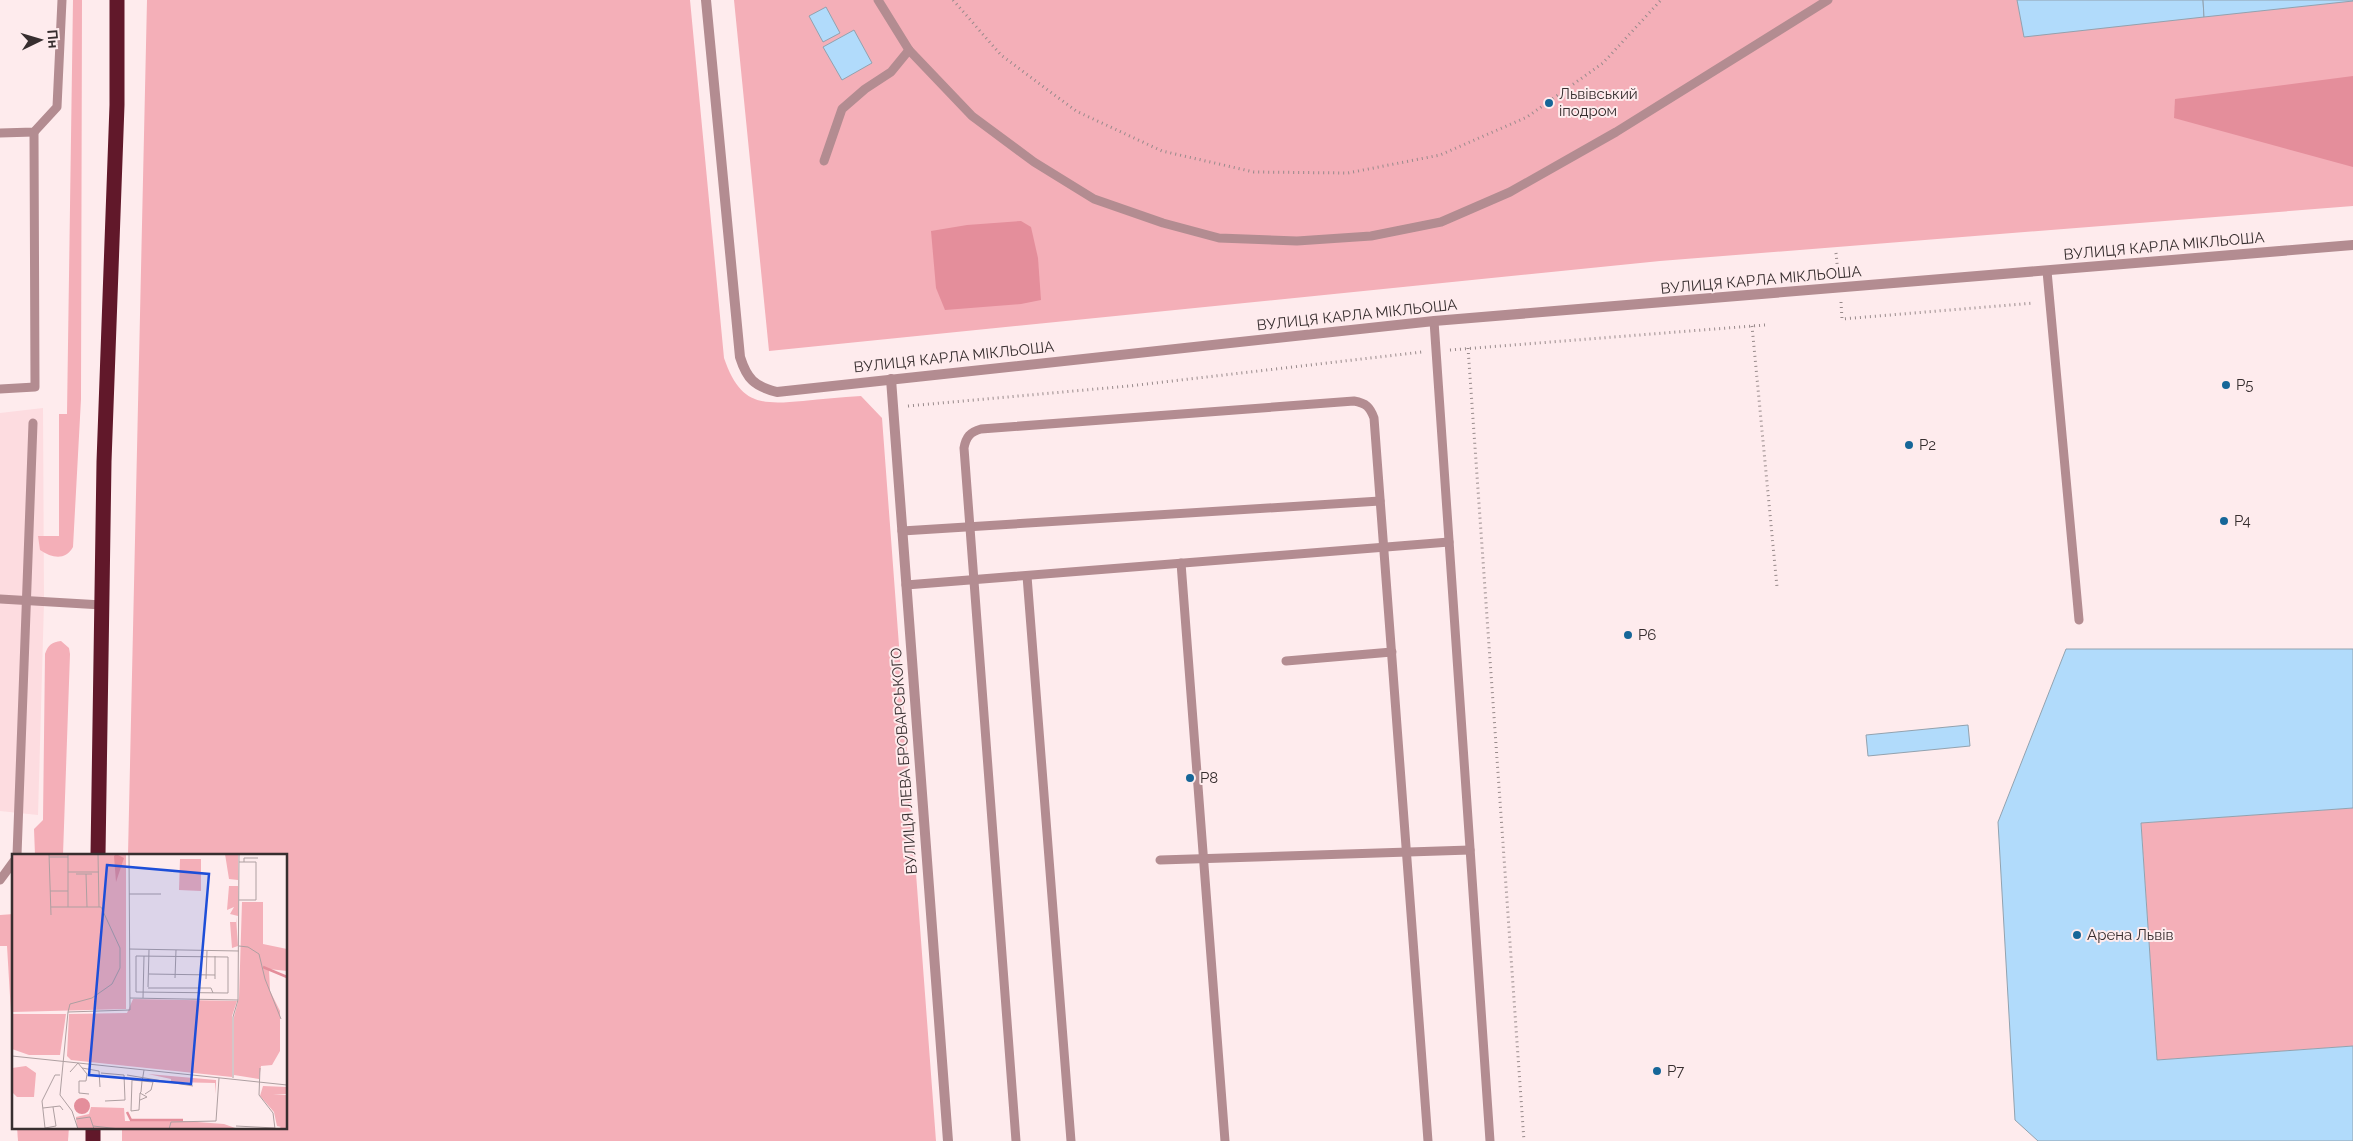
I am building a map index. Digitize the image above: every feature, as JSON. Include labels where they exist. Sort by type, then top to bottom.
[{"type":"highway","points":[[98,854],[104,462],[117,105],[117,0]]},
{"type":"highway","points":[[93,1128],[93,1141]]},
{"type":"street","name":"ВУЛИЦЯ КАРЛА МІКЛЬОША","points":[[706,0],[740,357],[746,373],[753,382],[764,389],[777,392],[1434,321],[2353,245]]},
{"type":"street","name":"ВУЛИЦЯ ЛЕВА БРОВАРСЬКОГО","points":[[890,379],[948,1141]]},
{"type":"lane","points":[[0,389],[35,387],[34,132],[57,107],[62,0]]},
{"type":"lane","points":[[878,0],[909,50],[972,116],[1034,162],[1094,199],[1163,223],[1219,238],[1297,241],[1371,236],[1441,222],[1510,192],[1616,132],[1828,0]]},
{"type":"lane","points":[[824,161],[842,109],[891,72],[909,50]]},
{"type":"lane","points":[[0,133],[34,132]]},
{"type":"lane","points":[[2047,271],[2079,620]]},
{"type":"lane","points":[[1434,321],[1490,1141]]},
{"type":"lane","points":[[1016,1141],[964,448],[966,439],[972,432],[981,429],[1354,400],[1364,402],[1371,409],[1374,418],[1428,1141]]},
{"type":"lane","points":[[17,854],[33,423]]},
{"type":"lane","points":[[902,531],[1380,500]]},
{"type":"lane","points":[[906,585],[1449,542]]},
{"type":"lane","points":[[1181,563],[1225,1141]]},
{"type":"lane","points":[[1027,576],[1071,1141]]},
{"type":"lane","points":[[0,599],[102,605]]},
{"type":"lane","points":[[1286,661],[1392,652]]},
{"type":"lane","points":[[1160,860],[1470,850]]},
{"type":"lane","points":[[0,880],[12,864]]},
{"type":"path","points":[[953,0],[1001,55],[1076,111],[1162,151],[1254,172],[1348,173],[1440,154],[1527,117],[1603,63],[1661,0]]},
{"type":"path","points":[[1842,319],[2034,303]]},
{"type":"path","points":[[893,408],[1129,386],[1468,348],[1765,325]]},
{"type":"path","points":[[1752,326],[1777,587]]},
{"type":"path","points":[[1468,348],[1524,1141]]},
{"type":"shaded area","points":[[73,0],[82,0],[81,399],[73,547],[66,554],[58,557],[40,550],[38,536],[59,536],[59,414],[67,414]]},
{"type":"shaded area","points":[[147,0],[690,0],[724,358],[730,373],[744,393],[763,401],[788,402],[861,396],[882,418],[936,1141],[122,1141],[122,1128],[288,1128],[288,854],[128,854]]},
{"type":"shaded area","name":"Львівський іподром","points":[[734,0],[2353,0],[2353,206],[1660,261],[769,351]]},
{"type":"shaded area","points":[[2353,76],[2353,167],[2174,118],[2175,99]]},
{"type":"shaded area","points":[[1021,221],[1031,227],[1038,258],[1041,300],[1021,304],[945,310],[936,288],[931,231],[967,225]]},
{"type":"shaded area","points":[[43,408],[44,602],[38,815],[0,811],[0,413]]},
{"type":"shaded area","points":[[61,641],[69,648],[70,654],[63,854],[35,854],[34,829],[43,820],[45,654],[51,644]]},
{"type":"shaded area","points":[[2353,808],[2353,1046],[2157,1060],[2141,823]]},
{"type":"shaded area","points":[[12,914],[12,1030],[7,946],[0,946],[0,915]]},
{"type":"shaded area","points":[[17,1128],[69,1128],[68,1141],[18,1141]]},
{"type":"building","points":[[2017,0],[2203,0],[2204,17],[2024,37]]},
{"type":"building","points":[[2203,0],[2353,0],[2353,1],[2204,17]]},
{"type":"building","points":[[826,7],[840,33],[823,42],[809,16]]},
{"type":"building","points":[[854,30],[872,63],[842,80],[823,47]]},
{"type":"building","name":"Арена Львів","points":[[2066,649],[2353,649],[2353,808],[2141,823],[2157,1060],[2353,1046],[2353,1141],[2038,1141],[2015,1120],[1998,822]]},
{"type":"building","points":[[1968,725],[1970,746],[1868,756],[1866,735]]},
{"type":"place","name":"Львівський іподром","points":[[1549,103]]},
{"type":"place","name":"P5","points":[[2226,385]]},
{"type":"place","name":"P2","points":[[1909,445]]},
{"type":"place","name":"P4","points":[[2224,521]]},
{"type":"place","name":"P6","points":[[1628,635]]},
{"type":"place","name":"P8","points":[[1190,778]]},
{"type":"place","name":"Арена Львів","points":[[2077,935]]},
{"type":"place","name":"P7","points":[[1657,1071]]}]
